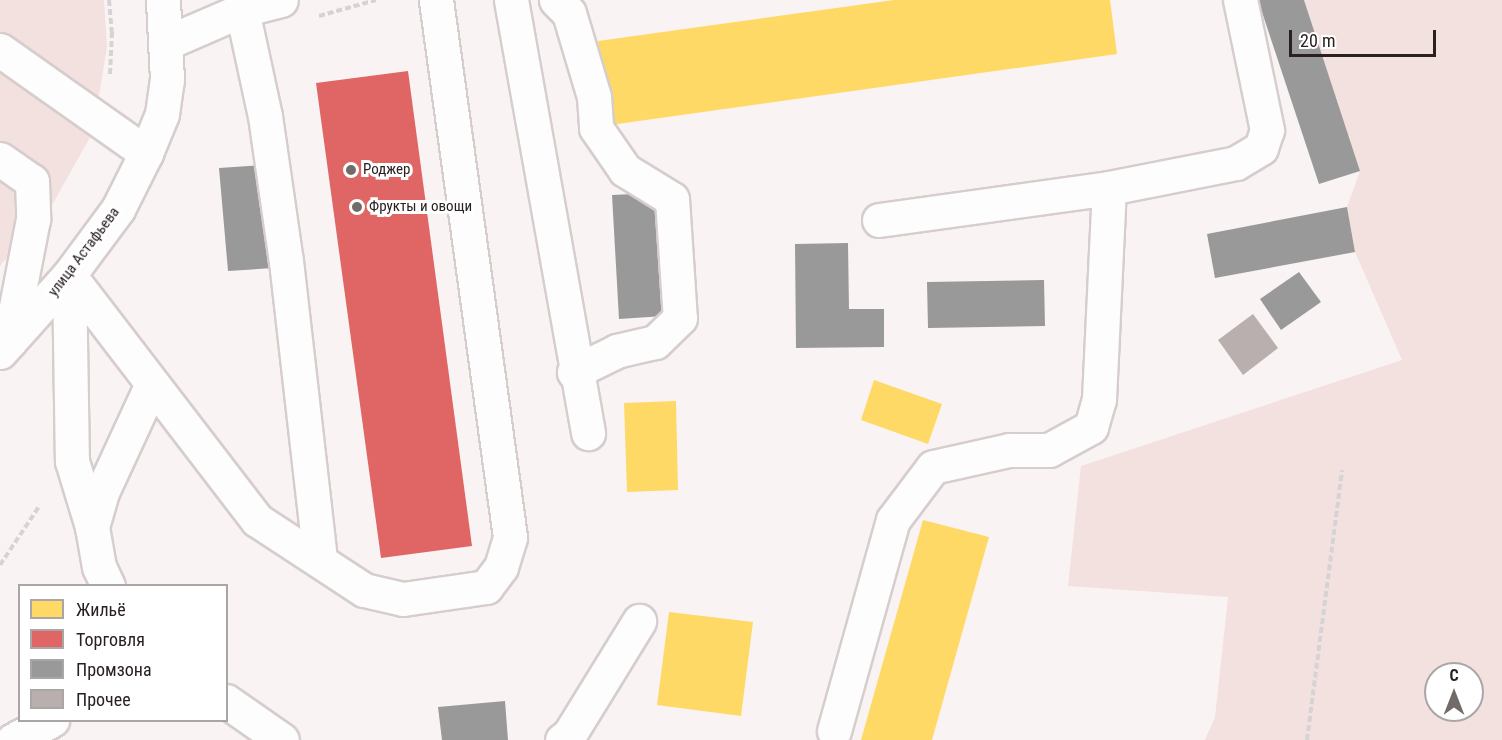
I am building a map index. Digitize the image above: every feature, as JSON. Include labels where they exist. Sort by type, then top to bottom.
[{"type":"street","name":"улица Астафьева","points":[[5,347],[69,275],[118,209],[146,153],[162,114],[168,42],[163,0]]},
{"type":"street","points":[[168,42],[242,10],[281,0]]},
{"type":"street","points":[[69,275],[257,520],[364,590],[403,599],[486,587],[501,567],[510,537],[436,0]]},
{"type":"street","points":[[511,0],[574,372],[588,433]]},
{"type":"street","points":[[556,0],[569,13],[594,97],[596,129],[625,170],[672,199],[680,318],[655,342],[617,351],[574,372]]},
{"type":"street","points":[[879,220],[1109,188],[1236,163],[1261,148],[1267,130],[1240,0]]},
{"type":"street","points":[[242,10],[265,116],[285,250],[320,560]]},
{"type":"street","points":[[0,50],[146,153]]},
{"type":"street","points":[[0,159],[32,181],[33,219],[5,347]]},
{"type":"street","points":[[834,731],[893,520],[933,467],[1009,450],[1049,450],[1091,428],[1099,399],[1109,188]]},
{"type":"street","points":[[69,275],[72,461],[92,527],[99,567],[108,584]]},
{"type":"street","points":[[92,527],[102,492],[152,384]]},
{"type":"street","points":[[562,740],[569,735],[639,621]]},
{"type":"street","points":[[228,702],[282,740]]},
{"type":"street","points":[[13,740],[48,722]]},
{"type":"path","points":[[0,565],[72,461]]},
{"type":"path","points":[[1307,740],[1342,470]]},
{"type":"shaded area","points":[[0,0],[104,0],[107,47],[93,132],[52,205],[0,266]]},
{"type":"shaded area","points":[[1304,0],[1502,0],[1502,740],[1205,740],[1215,717],[1228,597],[1068,586],[1081,466],[1402,360],[1355,252],[1347,207],[1360,171]]},
{"type":"building: Жильё","points":[[894,0],[1110,0],[1117,54],[610,125],[598,41]]},
{"type":"building: Жильё","points":[[874,380],[942,404],[928,444],[861,420]]},
{"type":"building: Жильё","points":[[676,401],[678,490],[627,492],[624,403]]},
{"type":"building: Жильё","points":[[923,520],[989,537],[932,740],[861,740]]},
{"type":"building: Жильё","points":[[669,612],[753,622],[741,716],[657,705]]},
{"type":"building: Торговля","points":[[408,71],[472,546],[381,558],[316,83]]},
{"type":"building: Промзона","points":[[1258,0],[1304,0],[1360,171],[1319,184]]},
{"type":"building: Промзона","points":[[262,165],[273,268],[228,271],[219,168]]},
{"type":"building: Промзона","points":[[655,193],[664,316],[619,319],[612,195]]},
{"type":"building: Промзона","points":[[1347,207],[1355,252],[1215,278],[1207,234]]},
{"type":"building: Промзона","points":[[848,243],[849,309],[884,309],[884,347],[796,348],[795,244]]},
{"type":"building: Промзона","points":[[1299,272],[1321,302],[1281,330],[1260,299]]},
{"type":"building: Промзона","points":[[1044,280],[1045,326],[928,328],[927,282]]},
{"type":"building: Промзона","points":[[505,701],[508,740],[442,740],[438,707]]},
{"type":"building: Прочее","points":[[1253,314],[1278,348],[1243,375],[1218,340]]},
{"type":"place","name":"Роджер","points":[[351,170]]},
{"type":"place","name":"Фрукты и овощи","points":[[357,207]]}]
